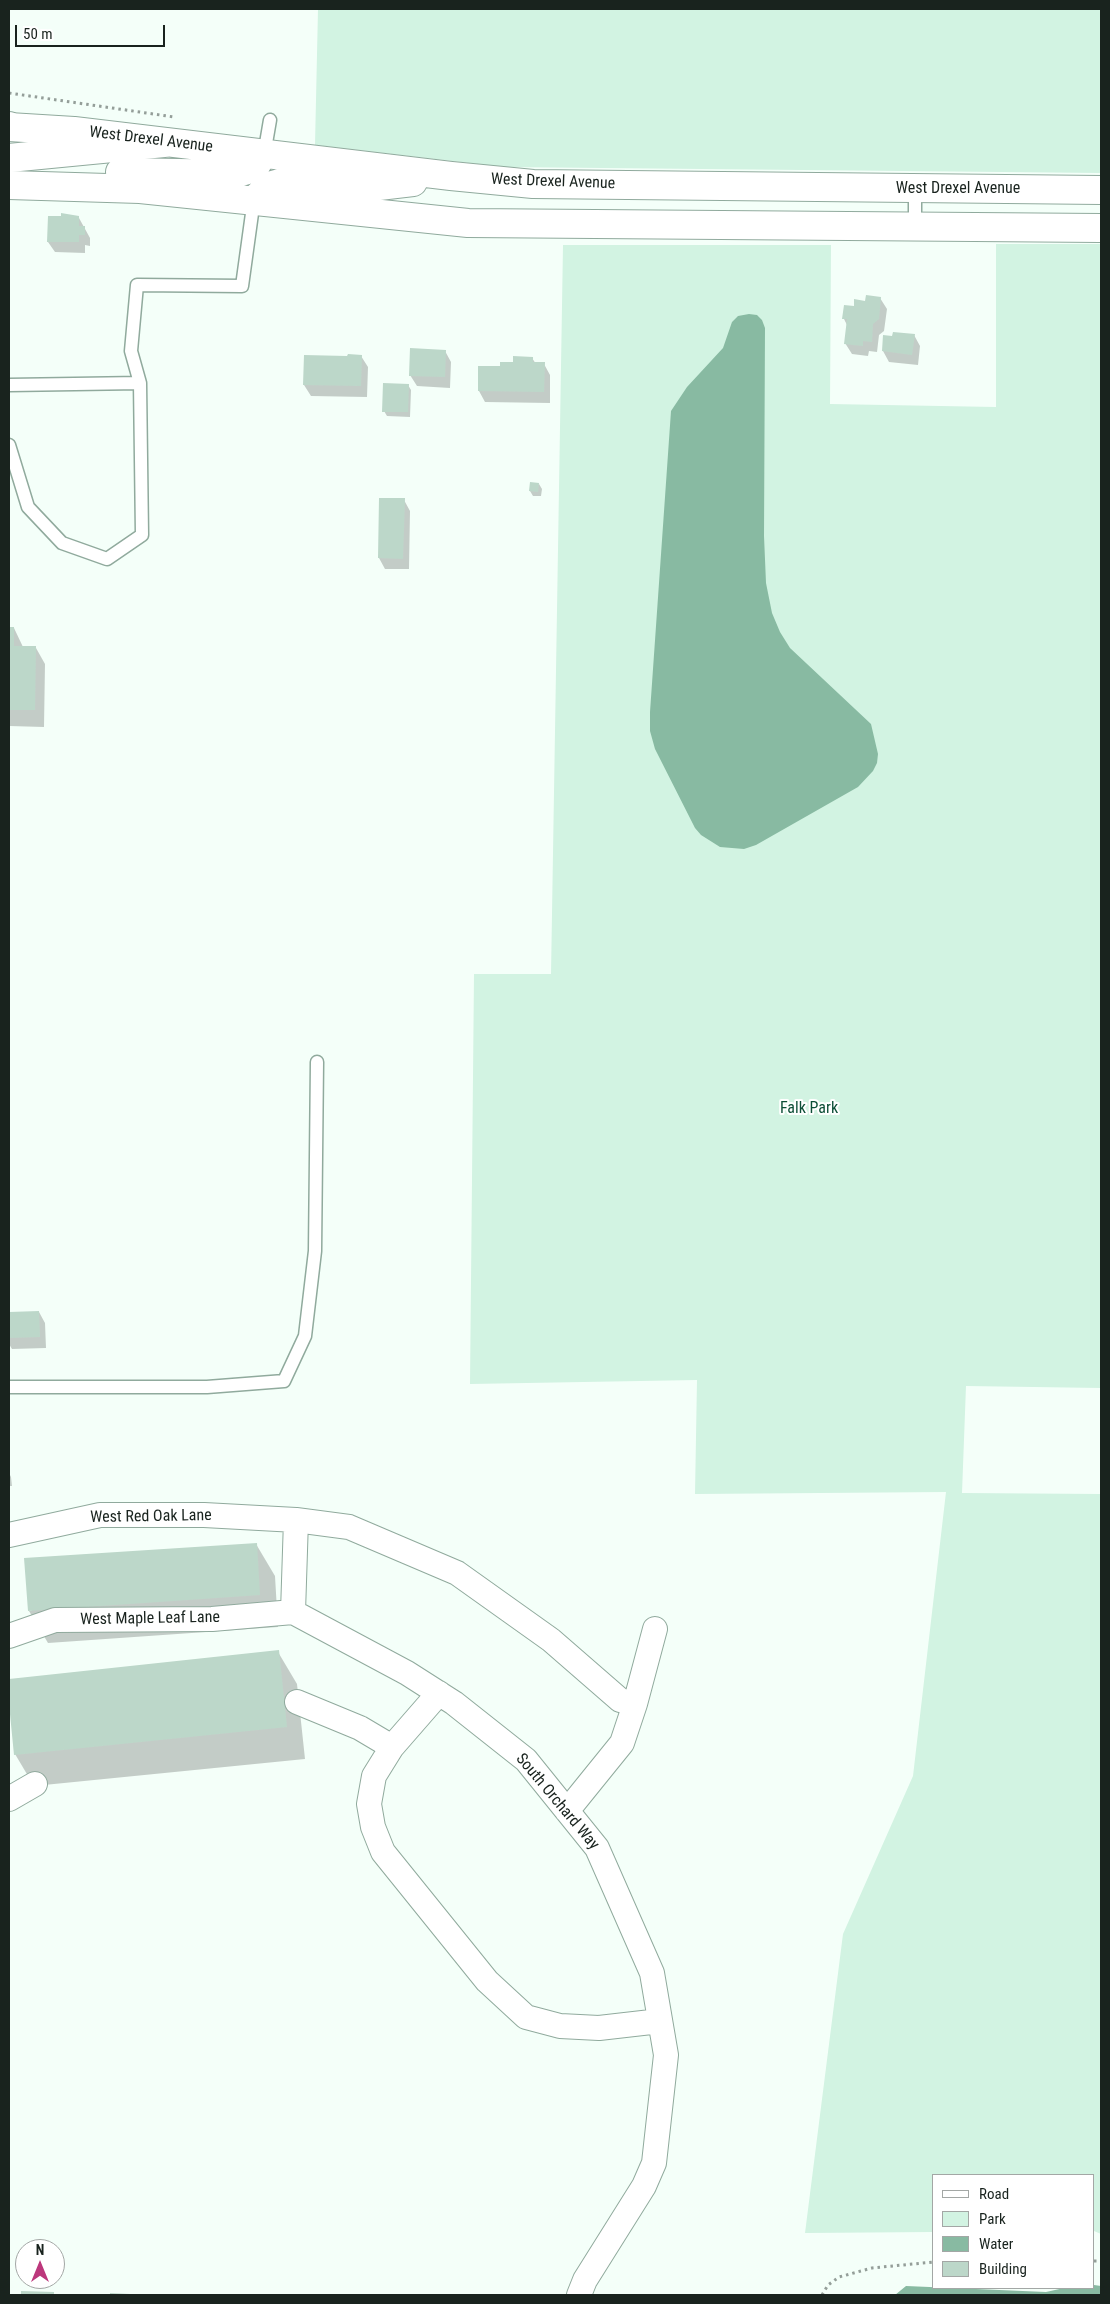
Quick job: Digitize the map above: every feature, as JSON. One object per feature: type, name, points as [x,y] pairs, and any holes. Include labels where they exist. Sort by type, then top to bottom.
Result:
[{"type":"street","name":"West Drexel Avenue","points":[[9,127],[74,131],[164,143],[533,184],[1101,190]]},
{"type":"street","points":[[9,158],[164,143]]},
{"type":"street","points":[[10,185],[100,172],[236,174],[254,168],[264,153]]},
{"type":"street","points":[[254,200],[269,186],[287,181],[338,187],[378,186],[451,176]]},
{"type":"street","points":[[10,185],[140,189],[254,200],[398,218],[468,223],[1101,228]]},
{"type":"street","name":"West Red Oak Lane","points":[[9,1534],[100,1515],[204,1515],[296,1520],[349,1527],[457,1573],[551,1640],[620,1700],[635,1704]]},
{"type":"street","points":[[293,1612],[296,1520]]},
{"type":"street","name":"West Maple Leaf Lane","points":[[9,1636],[55,1620],[212,1619],[293,1612]]},
{"type":"street","name":"South Orchard Way","points":[[293,1612],[407,1673],[454,1702],[526,1760],[597,1848],[652,1973],[666,2055],[654,2163],[644,2186],[585,2280],[579,2295]]},
{"type":"street","points":[[567,1811],[622,1743],[635,1704],[654,1629]]},
{"type":"street","points":[[439,1693],[392,1747],[374,1776],[369,1804],[373,1827],[383,1852],[488,1981],[526,2017],[560,2026],[599,2028],[660,2021]]},
{"type":"street","points":[[297,1702],[360,1728],[392,1747]]},
{"type":"street","points":[[9,1799],[35,1784]]},
{"type":"lane","points":[[9,445],[28,507],[62,543],[107,559],[142,535],[140,383],[132,351],[137,285],[242,286],[254,200],[270,120]]},
{"type":"lane","points":[[915,189],[915,227]]},
{"type":"lane","points":[[9,385],[140,383]]},
{"type":"lane","points":[[9,1388],[208,1387],[284,1381],[305,1336],[315,1251],[317,1062]]},
{"type":"path","points":[[9,93],[175,117]]},
{"type":"path","points":[[822,2295],[828,2285],[839,2276],[872,2268],[932,2262]]},
{"type":"green space","points":[[318,9],[1101,9],[1101,173],[503,167],[315,145]]},
{"type":"green space","name":"Falk Park","points":[[996,244],[1101,244],[1101,1388],[966,1386],[962,1493],[1101,1494],[1101,2234],[1095,2231],[1095,2174],[932,2174],[932,2232],[805,2233],[843,1934],[913,1776],[946,1492],[695,1494],[697,1380],[470,1384],[474,974],[551,974],[563,245],[831,245],[830,404],[996,407]]},
{"type":"water","points":[[757,315],[762,320],[765,328],[764,536],[766,583],[772,613],[780,632],[790,648],[871,724],[878,754],[877,763],[873,771],[858,787],[756,845],[744,849],[720,847],[701,835],[695,828],[655,749],[650,731],[650,712],[671,411],[687,387],[723,348],[732,322],[738,316]]},
{"type":"water","points":[[1095,2285],[1101,2286],[1101,2295],[895,2295],[906,2286],[932,2287],[932,2289],[1046,2292],[1060,2289],[1095,2289]]},
{"type":"building","points":[[61,213],[79,216],[79,226],[85,226],[85,235],[79,235],[79,242],[47,242],[48,216],[61,216]]},
{"type":"building","points":[[866,295],[881,297],[879,319],[873,324],[872,342],[863,341],[863,346],[844,344],[847,319],[842,319],[844,305],[854,306],[854,299],[865,301]]},
{"type":"building","points":[[893,332],[915,334],[912,355],[882,351],[883,335],[892,336]]},
{"type":"building","points":[[410,348],[446,350],[445,377],[409,376]]},
{"type":"building","points":[[348,354],[362,355],[361,386],[303,385],[304,355],[347,356]]},
{"type":"building","points":[[513,356],[533,357],[533,362],[545,362],[544,392],[478,391],[478,366],[500,366],[500,362],[513,362]]},
{"type":"building","points":[[383,383],[409,384],[408,412],[382,412]]},
{"type":"building","points":[[530,482],[539,483],[538,492],[529,491]]},
{"type":"building","points":[[379,498],[405,498],[403,559],[378,558]]},
{"type":"building","points":[[9,627],[14,627],[14,646],[36,646],[35,710],[9,710]]},
{"type":"building","points":[[39,1311],[40,1337],[9,1338],[9,1312]]},
{"type":"building","points":[[257,1543],[260,1595],[28,1611],[24,1558]]},
{"type":"building","points":[[279,1650],[287,1727],[14,1755],[9,1704],[9,1679]]},
{"type":"building","points":[[21,2291],[54,2292],[54,2295],[21,2295]]},
{"type":"building","points":[[110,2293],[130,2294],[130,2295],[110,2295]]}]
